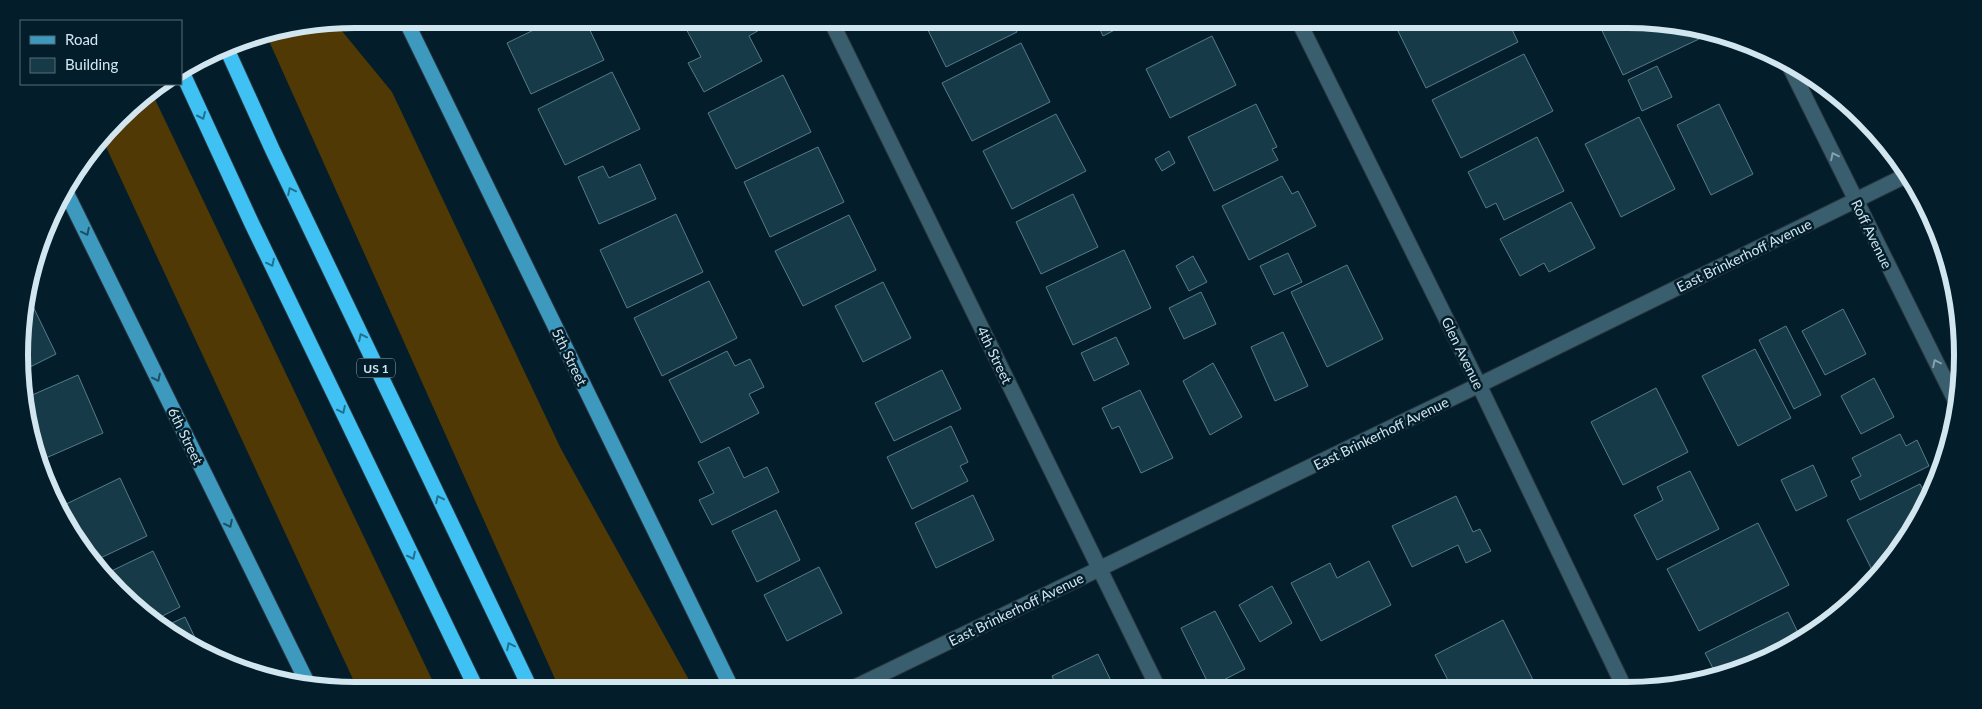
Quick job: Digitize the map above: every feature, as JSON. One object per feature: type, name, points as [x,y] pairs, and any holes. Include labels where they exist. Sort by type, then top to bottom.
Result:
[{"type":"highway","name":"US 1","points":[[228,52],[277,160],[527,682]]},
{"type":"highway","points":[[184,76],[252,224],[473,682]]},
{"type":"main road","name":"5th Street","points":[[409,28],[729,682]]},
{"type":"main road","name":"6th Street","points":[[68,196],[305,678]]},
{"type":"street","name":"4th Street","points":[[835,28],[1155,682]]},
{"type":"street","name":"Glen Avenue","points":[[1302,28],[1479,385],[1621,682]]},
{"type":"street","name":"Roff Avenue","points":[[1794,73],[1952,394]]},
{"type":"street","name":"East Brinkerhoff Avenue","points":[[865,682],[1479,385],[1902,177]]},
{"type":"shaded area","points":[[339,28],[392,92],[561,449],[690,682],[556,682],[268,39],[312,30]]},
{"type":"shaded area","points":[[154,96],[433,682],[354,682],[105,144],[123,123]]},
{"type":"building","points":[[538,28],[589,28],[604,60],[531,94],[507,43]]},
{"type":"building","points":[[686,28],[761,29],[749,36],[762,61],[704,92],[688,63],[701,57]]},
{"type":"building","points":[[927,28],[1015,28],[1017,32],[946,67]]},
{"type":"building","points":[[1099,28],[1118,28],[1103,36]]},
{"type":"building","points":[[1404,28],[1511,28],[1518,42],[1426,88],[1398,31]]},
{"type":"building","points":[[1601,28],[1649,28],[1697,35],[1699,39],[1623,75]]},
{"type":"building","points":[[1212,36],[1236,85],[1170,118],[1146,69]]},
{"type":"building","points":[[1021,43],[1050,102],[972,141],[942,83]]},
{"type":"building","points":[[1524,54],[1553,111],[1461,158],[1432,100]]},
{"type":"building","points":[[1657,66],[1672,97],[1642,111],[1628,80]]},
{"type":"building","points":[[612,72],[640,129],[565,165],[538,109]]},
{"type":"building","points":[[783,75],[811,132],[736,169],[708,113]]},
{"type":"building","points":[[1256,104],[1277,147],[1272,149],[1278,160],[1214,191],[1188,137]]},
{"type":"building","points":[[1719,104],[1753,174],[1711,195],[1677,125]]},
{"type":"building","points":[[1056,114],[1086,171],[1012,209],[983,151]]},
{"type":"building","points":[[1639,117],[1675,189],[1621,217],[1585,144]]},
{"type":"building","points":[[1537,137],[1564,191],[1504,220],[1496,203],[1486,208],[1468,172]]},
{"type":"building","points":[[818,147],[844,202],[770,237],[744,182]]},
{"type":"building","points":[[1169,151],[1175,163],[1162,171],[1155,159]]},
{"type":"building","points":[[640,164],[656,199],[599,224],[578,177],[603,166],[609,178]]},
{"type":"building","points":[[1282,176],[1292,194],[1298,191],[1316,226],[1249,260],[1222,206]]},
{"type":"building","points":[[1073,194],[1098,247],[1041,274],[1016,222]]},
{"type":"building","points":[[1571,202],[1595,248],[1549,272],[1544,263],[1520,276],[1500,239]]},
{"type":"building","points":[[676,214],[703,272],[627,308],[600,250]]},
{"type":"building","points":[[849,215],[876,270],[803,306],[775,251]]},
{"type":"building","points":[[1124,250],[1151,308],[1073,345],[1046,287]]},
{"type":"building","points":[[1288,253],[1302,282],[1274,295],[1260,266]]},
{"type":"building","points":[[1193,256],[1207,282],[1189,291],[1176,266]]},
{"type":"building","points":[[1347,265],[1383,339],[1327,367],[1291,292]]},
{"type":"building","points":[[709,281],[737,338],[662,376],[634,318]]},
{"type":"building","points":[[883,282],[911,338],[863,362],[835,306]]},
{"type":"building","points":[[1201,292],[1216,324],[1184,339],[1169,308]]},
{"type":"building","points":[[32,304],[56,354],[28,368],[28,333]]},
{"type":"building","points":[[1843,309],[1866,354],[1825,375],[1802,331]]},
{"type":"building","points":[[1786,326],[1821,395],[1794,409],[1759,340]]},
{"type":"building","points":[[1283,332],[1308,386],[1275,401],[1251,347]]},
{"type":"building","points":[[1116,337],[1129,364],[1094,381],[1081,353]]},
{"type":"building","points":[[1755,349],[1791,418],[1738,446],[1702,376]]},
{"type":"building","points":[[727,351],[735,366],[750,359],[764,387],[749,394],[759,413],[701,443],[669,380]]},
{"type":"building","points":[[1213,363],[1242,417],[1210,435],[1183,381]]},
{"type":"building","points":[[942,370],[961,409],[894,441],[875,403]]},
{"type":"building","points":[[78,375],[103,433],[45,459],[30,396]]},
{"type":"building","points":[[1874,378],[1894,417],[1861,434],[1841,396]]},
{"type":"building","points":[[1656,388],[1688,452],[1623,485],[1591,422]]},
{"type":"building","points":[[1140,390],[1173,458],[1141,473],[1119,426],[1112,429],[1102,408]]},
{"type":"building","points":[[951,426],[968,462],[960,466],[968,481],[912,509],[887,457]]},
{"type":"building","points":[[1900,434],[1906,446],[1917,440],[1929,466],[1860,500],[1851,481],[1861,476],[1852,458]]},
{"type":"building","points":[[729,447],[744,478],[767,467],[779,492],[712,525],[699,500],[714,493],[698,462]]},
{"type":"building","points":[[1813,465],[1827,496],[1796,511],[1781,480]]},
{"type":"building","points":[[1690,471],[1719,529],[1657,560],[1634,515],[1663,500],[1657,487]]},
{"type":"building","points":[[120,478],[147,536],[99,559],[64,505]]},
{"type":"building","points":[[1920,484],[1924,492],[1911,518],[1887,554],[1872,571],[1847,520]]},
{"type":"building","points":[[973,495],[994,540],[936,568],[915,523]]},
{"type":"building","points":[[1456,496],[1473,532],[1480,529],[1491,551],[1466,563],[1458,545],[1412,567],[1392,526]]},
{"type":"building","points":[[776,510],[800,560],[757,582],[732,531]]},
{"type":"building","points":[[1758,523],[1789,585],[1699,631],[1667,569]]},
{"type":"building","points":[[153,551],[180,607],[160,617],[123,586],[110,571]]},
{"type":"building","points":[[1369,561],[1391,605],[1321,641],[1291,583],[1330,563],[1337,578]]},
{"type":"building","points":[[819,567],[842,613],[787,641],[764,595]]},
{"type":"building","points":[[1272,586],[1292,623],[1260,642],[1239,605]]},
{"type":"building","points":[[1215,611],[1245,669],[1220,682],[1208,682],[1181,628]]},
{"type":"building","points":[[1788,612],[1798,633],[1753,657],[1714,670],[1705,653]]},
{"type":"building","points":[[185,617],[197,641],[191,638],[170,624]]},
{"type":"building","points":[[1503,620],[1534,682],[1449,682],[1435,655]]},
{"type":"building","points":[[1098,654],[1112,682],[1055,682],[1052,676]]}]
